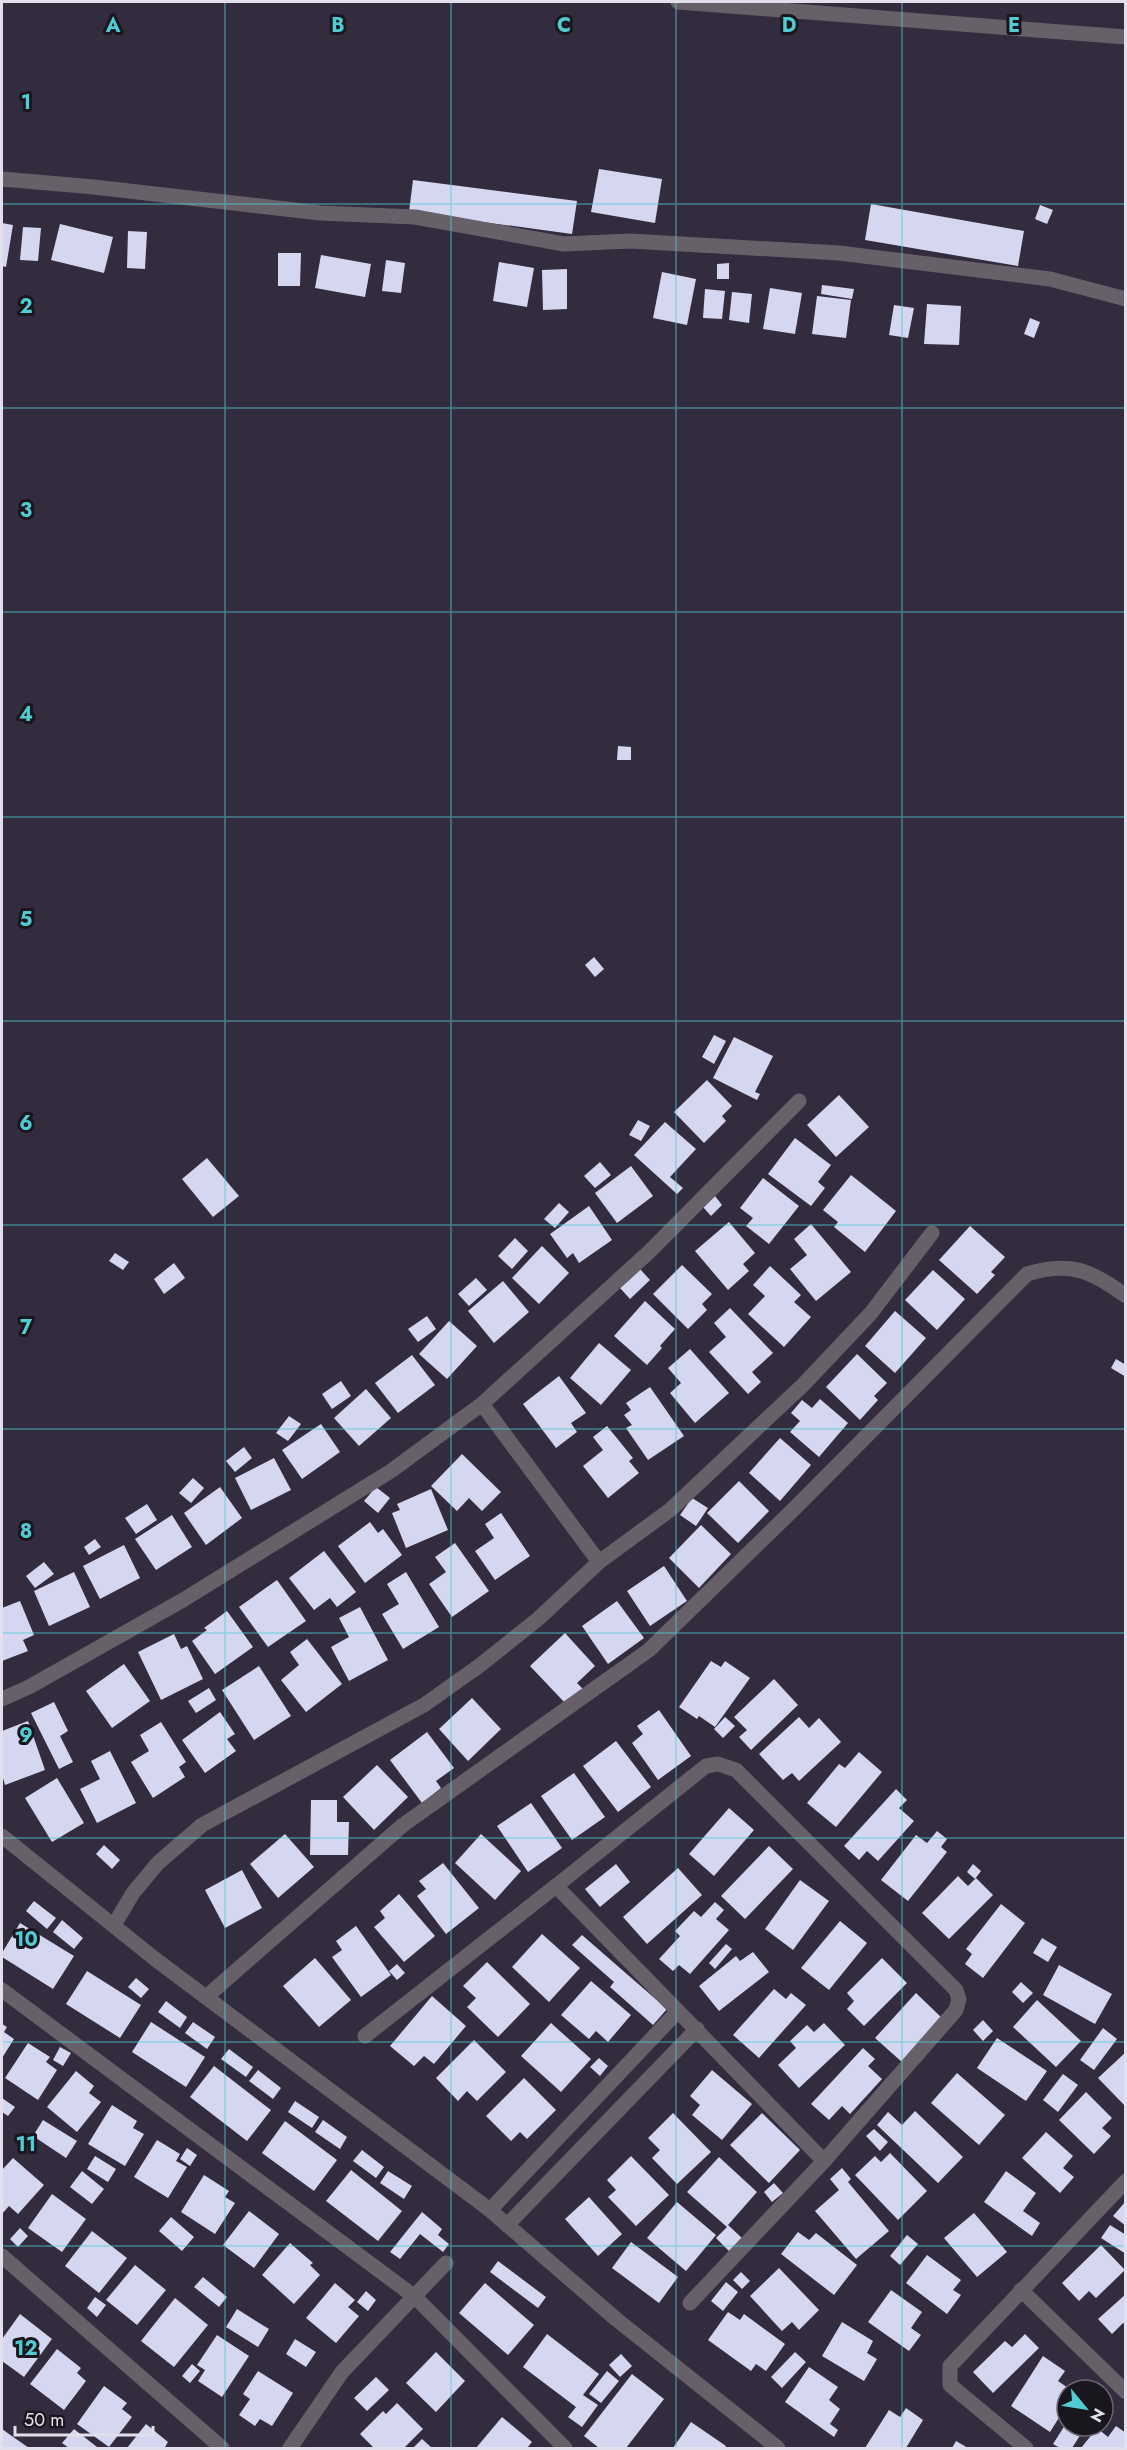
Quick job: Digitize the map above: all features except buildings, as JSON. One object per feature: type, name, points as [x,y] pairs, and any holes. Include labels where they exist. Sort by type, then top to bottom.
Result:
[{"type":"street","points":[[678,2],[1125,38]]},
{"type":"street","points":[[2,179],[94,187],[320,213],[415,217],[564,244],[630,241],[839,253],[1050,279],[1125,299]]},
{"type":"street","points":[[2,1699],[29,1687],[183,1600],[391,1471],[482,1404],[649,1252],[799,1101]]},
{"type":"street","points":[[114,1925],[133,1893],[158,1863],[202,1825],[424,1705],[479,1666],[537,1619],[599,1562],[670,1510],[802,1385],[871,1313],[932,1233]]},
{"type":"street","points":[[206,1997],[403,1826],[649,1650],[797,1506],[1027,1274],[1049,1267],[1070,1268],[1091,1274],[1125,1296]]},
{"type":"street","points":[[482,1404],[599,1562]]},
{"type":"street","points":[[365,2036],[706,1766],[727,1765],[736,1770],[956,1990],[959,1999],[956,2010],[824,2160],[690,2303]]},
{"type":"street","points":[[2,1836],[206,1997],[490,2210],[616,2319],[778,2448]]},
{"type":"street","points":[[556,1886],[824,2160]]},
{"type":"street","points":[[2,1990],[415,2297],[565,2448]]},
{"type":"street","points":[[490,2210],[678,2011]]},
{"type":"street","points":[[507,2225],[697,2029]]},
{"type":"street","points":[[1026,2448],[950,2385],[950,2366],[1125,2181]]},
{"type":"street","points":[[2,2256],[222,2448]]},
{"type":"street","points":[[290,2448],[342,2372],[446,2263]]},
{"type":"street","points":[[1021,2290],[1125,2392]]}]
